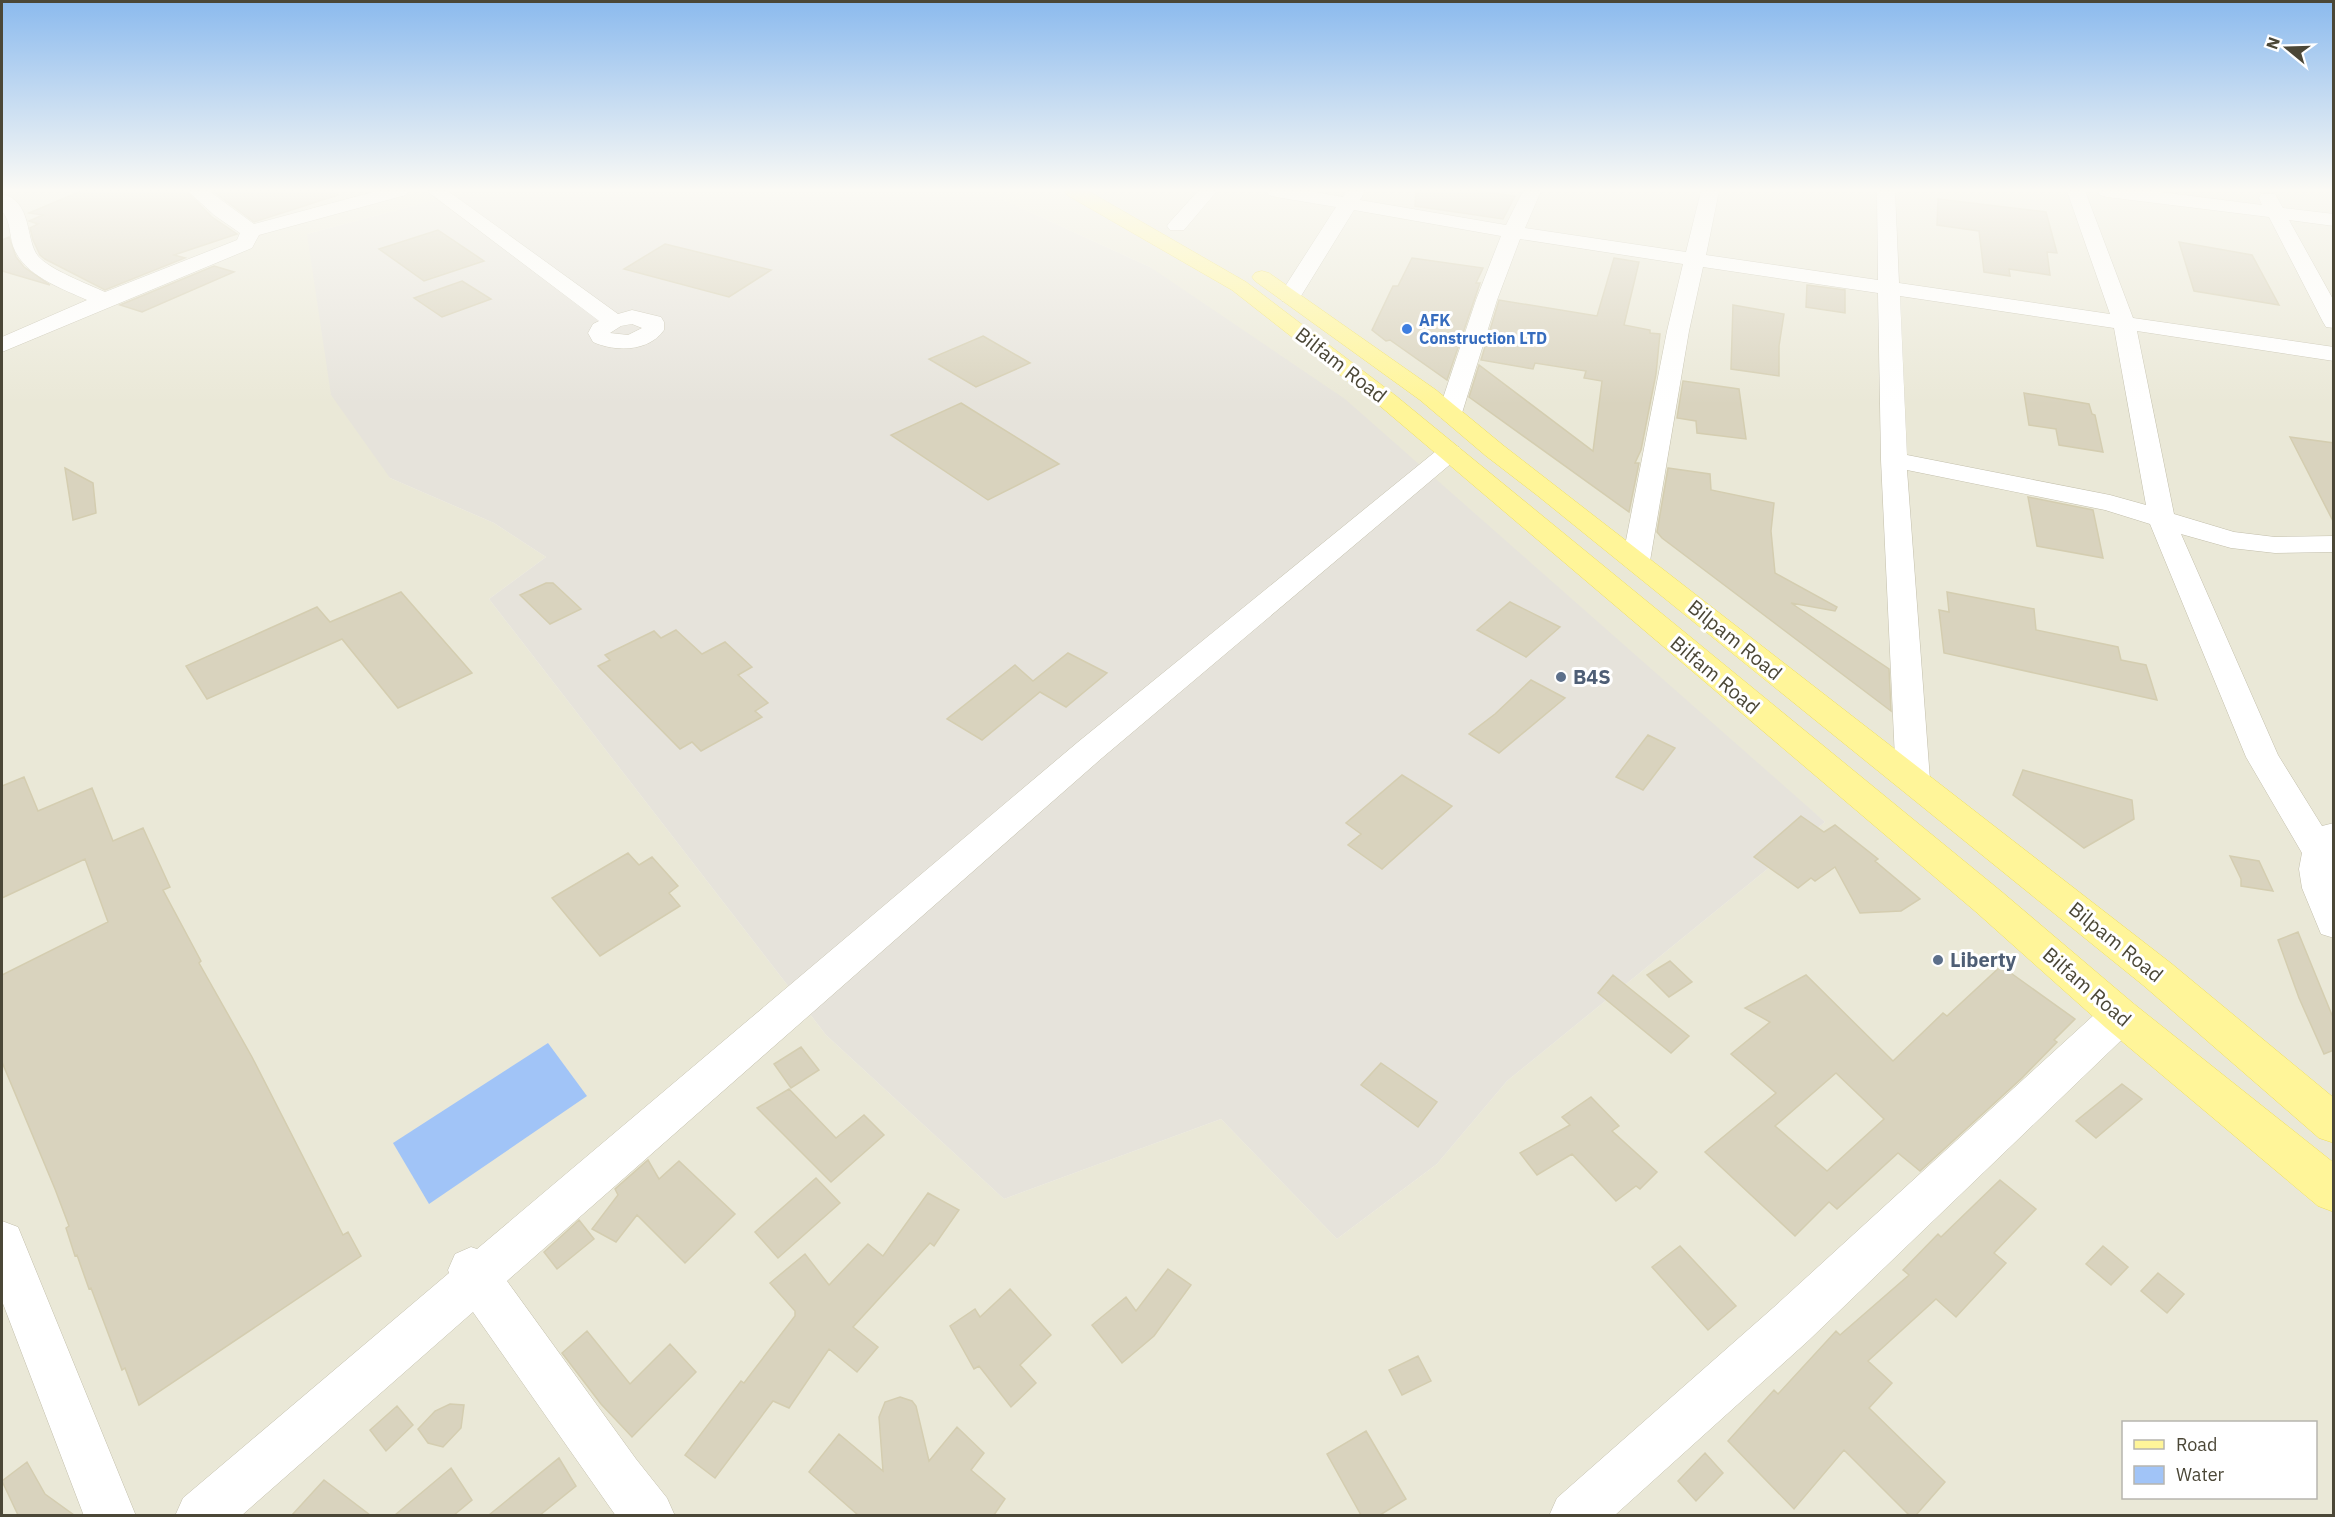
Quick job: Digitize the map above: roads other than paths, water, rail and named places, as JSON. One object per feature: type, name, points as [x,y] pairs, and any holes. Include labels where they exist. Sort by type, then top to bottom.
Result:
[{"type":"main road","name":"Bilfam Road","points":[[1198,262],[1239,286],[1450,452],[1989,903],[2120,1016],[2334,1191]]},
{"type":"main road","name":"Bilpam Road","points":[[1239,262],[1428,395],[2158,975],[2334,1124]]},
{"type":"street","points":[[33,262],[59,279],[105,300]]},
{"type":"street","points":[[2,345],[201,262]]},
{"type":"street","points":[[533,262],[614,321]]},
{"type":"street","points":[[1290,296],[1312,262]]},
{"type":"street","points":[[1450,413],[1500,262]]},
{"type":"street","points":[[1636,561],[1678,331],[1695,262]]},
{"type":"street","points":[[1714,262],[2334,354]]},
{"type":"street","points":[[1887,262],[1894,460],[1913,780]]},
{"type":"street","points":[[2102,262],[2124,324],[2162,520],[2262,757],[2327,843],[2318,872],[2325,904],[2334,923]]},
{"type":"street","points":[[2302,262],[2334,322]]},
{"type":"street","points":[[201,1515],[1090,750],[1450,452]]},
{"type":"street","points":[[1894,460],[2110,503],[2217,537],[2275,545],[2334,544]]},
{"type":"street","points":[[1575,1515],[1791,1324],[2120,1016]]},
{"type":"street","points":[[2,1243],[110,1515]]},
{"type":"street","points":[[471,1270],[618,1477],[649,1515]]},
{"type":"water","points":[[548,1043],[587,1096],[429,1204],[393,1143]]},
{"type":"place","name":"AFK Construction LTD","points":[[1407,329]]},
{"type":"place","name":"B4S","points":[[1561,677]]},
{"type":"place","name":"Liberty","points":[[1938,960]]}]
